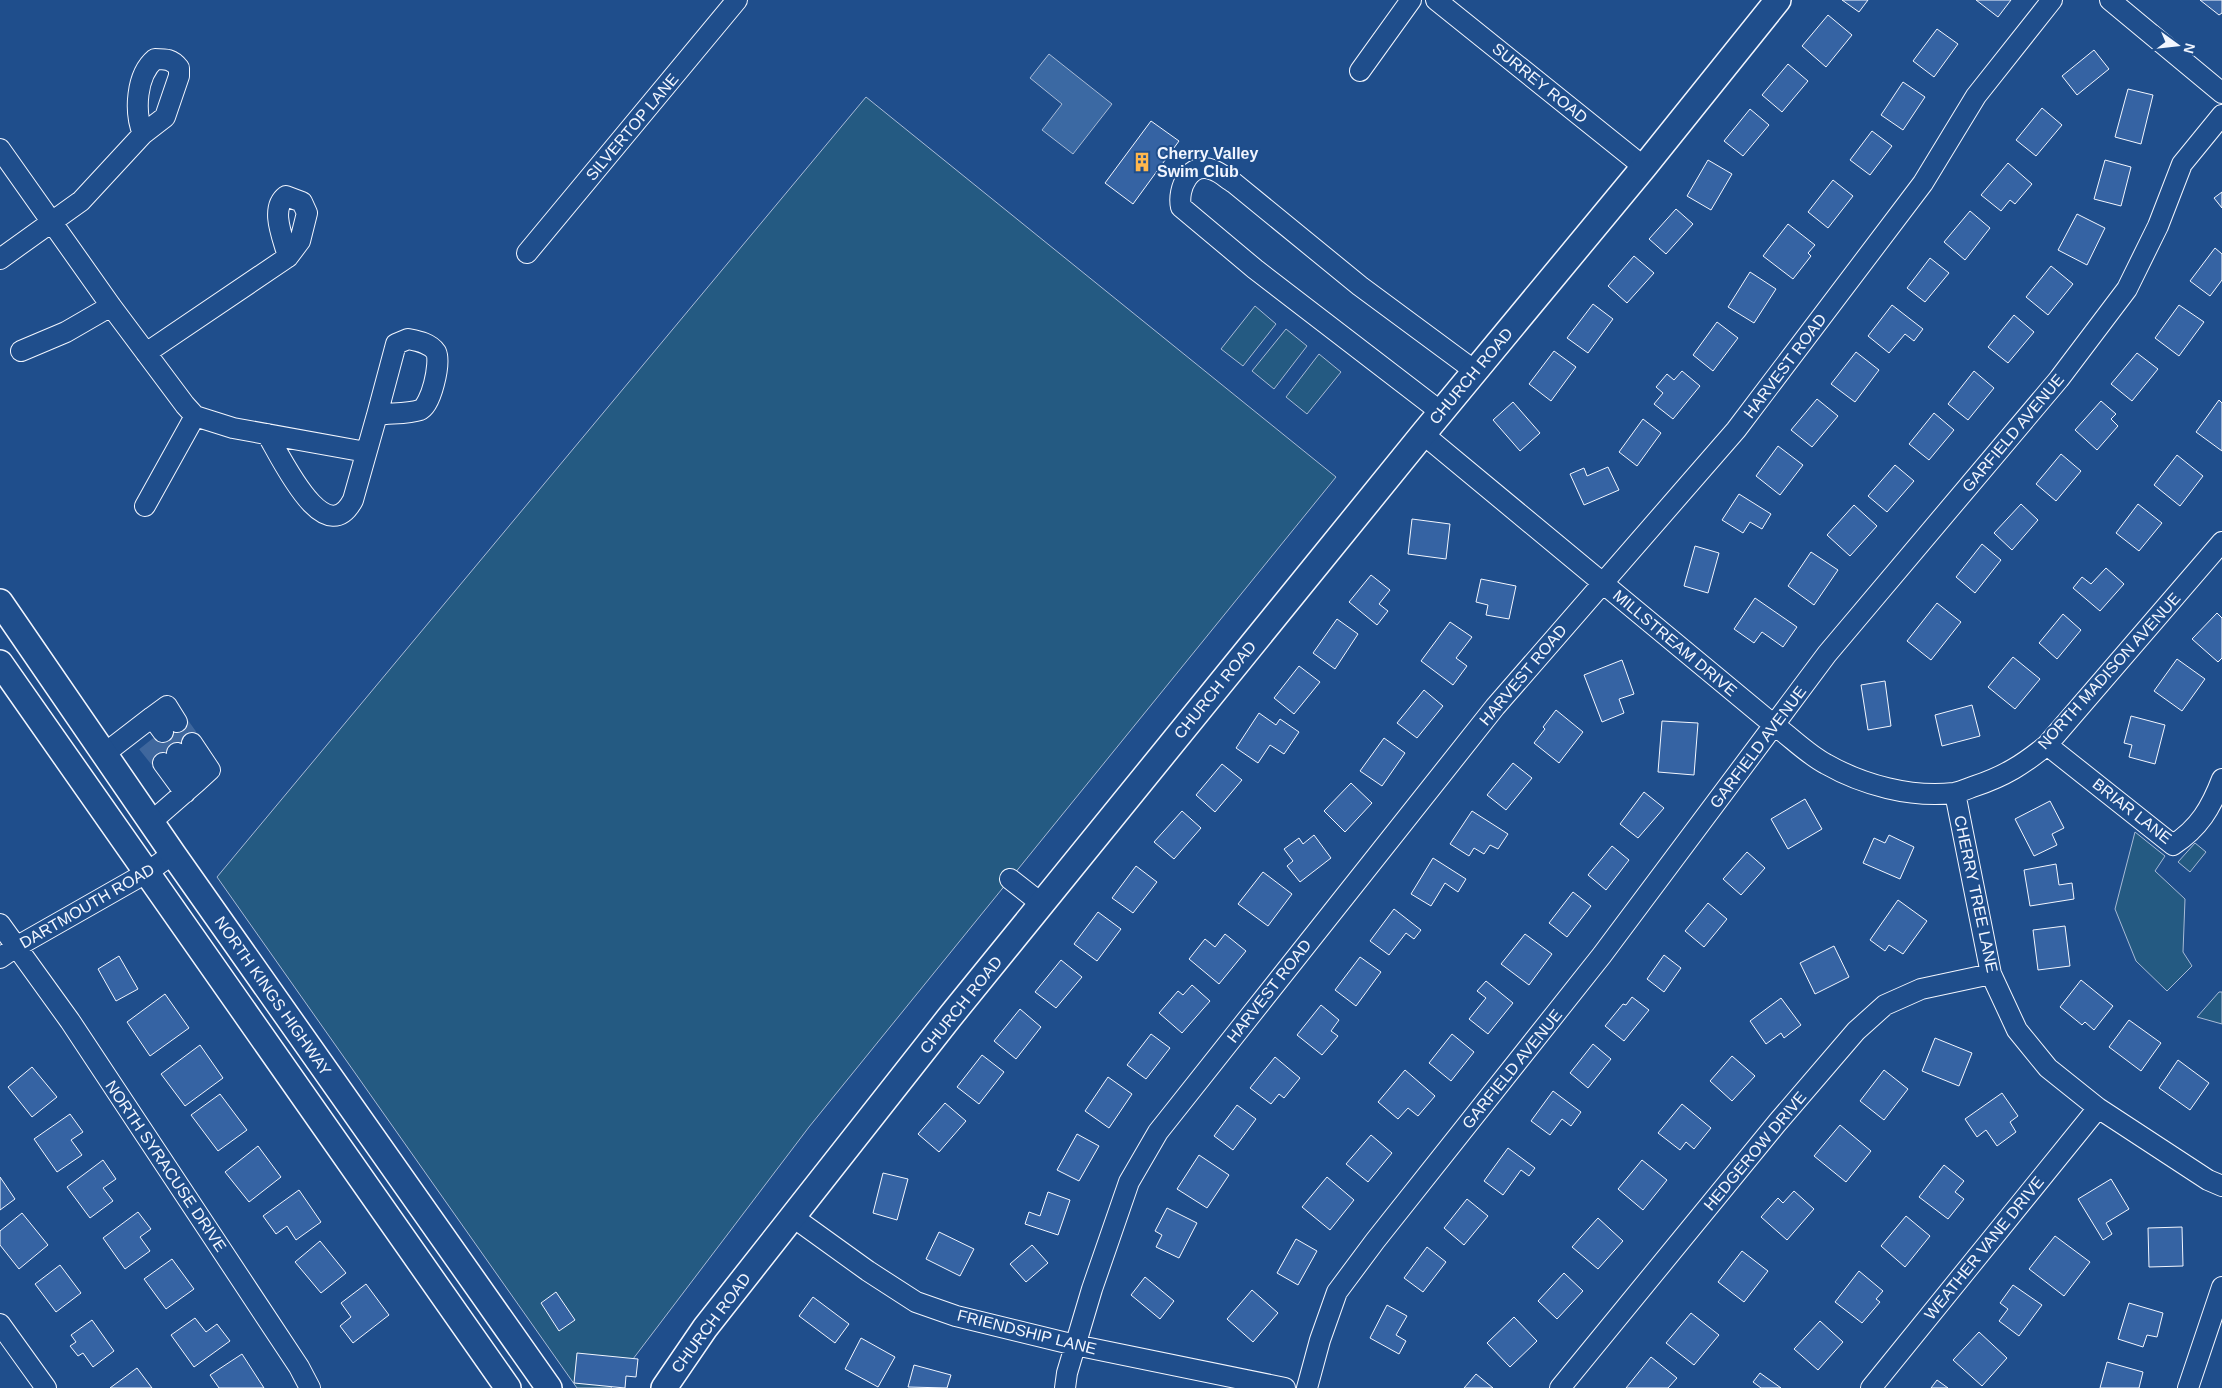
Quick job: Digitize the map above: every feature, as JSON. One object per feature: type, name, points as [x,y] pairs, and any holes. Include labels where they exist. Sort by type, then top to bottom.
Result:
[{"type":"main road","name":"CHURCH ROAD","points":[[664,1388],[705,1328],[1042,904],[1422,434],[1644,167],[1778,0]]},
{"type":"main road","name":"NORTH KINGS HIGHWAY","points":[[0,602],[173,854],[549,1388]]},
{"type":"main road","name":"NORTH KINGS HIGHWAY","points":[[0,663],[508,1388]]},
{"type":"street","name":"SILVERTOP LANE","points":[[526,253],[737,0]]},
{"type":"street","points":[[1360,71],[1412,0]]},
{"type":"street","name":"SURREY ROAD","points":[[1436,0],[1644,167]]},
{"type":"street","name":"HARVEST ROAD","points":[[1065,1388],[1075,1345],[1092,1290],[1129,1182],[1158,1132],[1495,707],[1736,430],[1923,183],[1976,96],[2052,0]]},
{"type":"street","points":[[2110,0],[2222,93]]},
{"type":"street","name":"GARFIELD AVENUE","points":[[1307,1388],[1320,1340],[1337,1292],[1375,1240],[1602,955],[1828,654],[2059,379],[2127,289],[2158,226],[2182,164],[2222,114]]},
{"type":"street","points":[[0,259],[81,201],[143,134]]},
{"type":"street","points":[[0,149],[51,224],[111,306],[185,406],[196,416],[233,428],[366,452]]},
{"type":"street","points":[[1441,412],[1255,269],[1181,207],[1179,199],[1186,178],[1199,169],[1212,169],[1234,183],[1360,286],[1475,371]]},
{"type":"street","points":[[146,353],[288,257]]},
{"type":"street","points":[[21,351],[66,332],[111,306]]},
{"type":"street","points":[[267,434],[312,504],[320,513],[329,517],[338,517],[347,512],[353,500],[377,414]]},
{"type":"street","points":[[145,506],[196,416]]},
{"type":"street","name":"MILLSTREAM DRIVE","points":[[1422,434],[1824,763],[1886,788],[1921,793],[1955,793]]},
{"type":"street","name":"NORTH MADISON AVENUE","points":[[1955,793],[1996,779],[2023,765],[2047,745],[2222,542]]},
{"type":"street","points":[[104,754],[155,729]]},
{"type":"street","name":"BRIAR LANE","points":[[2047,745],[2173,845],[2189,834],[2201,822],[2213,803],[2222,779]]},
{"type":"street","points":[[151,822],[192,787],[210,770],[177,753],[192,787]]},
{"type":"street","name":"CHERRY TREE LANE","points":[[1955,793],[1991,974],[2017,1030],[2048,1068],[2098,1108],[2208,1180],[2222,1186]]},
{"type":"street","name":"DARTMOUTH ROAD","points":[[8,952],[146,873],[173,854]]},
{"type":"street","points":[[1010,879],[1042,904]]},
{"type":"street","name":"NORTH SYRACUSE DRIVE","points":[[0,924],[8,952],[70,1021],[294,1359],[310,1388]]},
{"type":"street","name":"HEDGEROW DRIVE","points":[[1560,1388],[1777,1123],[1856,1031],[1885,1005],[1921,989],[1991,974]]},
{"type":"street","name":"WEATHER VANE DRIVE","points":[[1870,1388],[2098,1108]]},
{"type":"street","name":"FRIENDSHIP LANE","points":[[793,1217],[868,1272],[916,1302],[956,1316],[1075,1345],[1285,1388]]},
{"type":"street","points":[[2188,1388],[2222,1287]]},
{"type":"street","points":[[0,1324],[46,1388]]},
{"type":"shaded area","points":[[1049,54],[1112,104],[1073,154],[1042,130],[1062,104],[1030,78]]},
{"type":"shaded area","points":[[866,97],[1336,477],[809,1127],[611,1388],[577,1388],[217,877]]},
{"type":"shaded area","points":[[1255,306],[1276,324],[1243,366],[1221,349]]},
{"type":"shaded area","points":[[1286,329],[1307,346],[1274,389],[1252,371]]},
{"type":"shaded area","points":[[1319,354],[1341,372],[1307,414],[1286,397]]},
{"type":"shaded area","points":[[2135,832],[2165,856],[2155,871],[2185,899],[2183,952],[2192,966],[2167,991],[2136,961],[2115,909]]},
{"type":"shaded area","points":[[2195,843],[2206,852],[2190,872],[2178,862]]},
{"type":"shaded area","points":[[2219,992],[2222,992],[2222,1024],[2197,1017]]},
{"type":"building","points":[[1842,0],[1868,0],[1859,12]]},
{"type":"building","points":[[1976,0],[2011,0],[1998,17]]},
{"type":"building","points":[[2200,0],[2222,0],[2222,13],[2219,15]]},
{"type":"building","points":[[1828,15],[1852,35],[1826,67],[1802,46]]},
{"type":"building","points":[[1937,29],[1958,44],[1934,77],[1913,61]]},
{"type":"building","points":[[2094,50],[2109,69],[2077,95],[2062,76]]},
{"type":"building","points":[[1788,64],[1808,81],[1782,112],[1762,95]]},
{"type":"building","points":[[1903,82],[1925,97],[1903,130],[1881,115]]},
{"type":"building","points":[[2128,89],[2153,95],[2141,144],[2115,137]]},
{"type":"building","points":[[2042,108],[2062,125],[2036,156],[2016,140]]},
{"type":"building","points":[[1750,109],[1769,125],[1743,156],[1724,141]]},
{"type":"building","name":"Cherry Valley Swim Club","points":[[1151,121],[1179,141],[1133,204],[1105,183]]},
{"type":"building","points":[[1872,131],[1892,146],[1870,175],[1850,160]]},
{"type":"building","points":[[1708,160],[1732,174],[1711,210],[1687,196]]},
{"type":"building","points":[[2105,160],[2131,167],[2121,206],[2094,199]]},
{"type":"building","points":[[2008,163],[2032,184],[2015,204],[2010,200],[2001,211],[1981,195]]},
{"type":"building","points":[[1833,180],[1853,196],[1828,228],[1808,212]]},
{"type":"building","points":[[2222,192],[2222,208],[2214,198]]},
{"type":"building","points":[[1676,209],[1693,224],[1666,254],[1649,239]]},
{"type":"building","points":[[1970,211],[1990,228],[1965,260],[1944,242]]},
{"type":"building","points":[[2077,214],[2105,228],[2087,265],[2058,250]]},
{"type":"building","points":[[1788,224],[1815,245],[1808,253],[1811,256],[1793,279],[1763,256]]},
{"type":"building","points":[[2215,248],[2222,254],[2222,280],[2210,296],[2190,281]]},
{"type":"building","points":[[1634,256],[1654,273],[1627,303],[1608,286]]},
{"type":"building","points":[[1930,258],[1949,273],[1925,302],[1907,288]]},
{"type":"building","points":[[2051,266],[2073,284],[2048,315],[2026,297]]},
{"type":"building","points":[[1750,272],[1776,289],[1754,323],[1728,307]]},
{"type":"building","points":[[1593,304],[1613,319],[1588,353],[1567,338]]},
{"type":"building","points":[[1892,305],[1923,329],[1914,341],[1905,334],[1889,353],[1868,336]]},
{"type":"building","points":[[2179,305],[2204,322],[2179,356],[2155,338]]},
{"type":"building","points":[[2014,315],[2034,332],[2008,363],[1988,347]]},
{"type":"building","points":[[1717,322],[1738,338],[1713,371],[1693,355]]},
{"type":"building","points":[[1554,351],[1576,367],[1551,401],[1529,384]]},
{"type":"building","points":[[1856,352],[1879,370],[1855,402],[1831,384]]},
{"type":"building","points":[[2137,353],[2158,369],[2132,401],[2111,384]]},
{"type":"building","points":[[1682,371],[1700,386],[1673,419],[1654,404],[1663,393],[1656,387],[1667,374],[1674,380]]},
{"type":"building","points":[[1974,371],[1994,388],[1968,420],[1948,404]]},
{"type":"building","points":[[1817,399],[1838,416],[1812,447],[1791,430]]},
{"type":"building","points":[[2219,400],[2222,403],[2222,451],[2196,432]]},
{"type":"building","points":[[2101,401],[2116,414],[2111,419],[2118,426],[2097,450],[2075,430]]},
{"type":"building","points":[[1513,402],[1540,433],[1520,451],[1493,420]]},
{"type":"building","points":[[1934,413],[1954,430],[1929,460],[1909,444]]},
{"type":"building","points":[[1643,419],[1661,433],[1637,466],[1619,452]]},
{"type":"building","points":[[1778,446],[1803,465],[1780,495],[1756,476]]},
{"type":"building","points":[[2061,454],[2081,471],[2056,501],[2036,484]]},
{"type":"building","points":[[2177,455],[2203,476],[2180,506],[2154,485]]},
{"type":"building","points":[[1895,465],[1914,481],[1887,512],[1868,496]]},
{"type":"building","points":[[1608,467],[1619,490],[1584,505],[1570,474],[1584,468],[1587,476]]},
{"type":"building","points":[[1739,494],[1771,514],[1762,529],[1750,522],[1743,533],[1722,520]]},
{"type":"building","points":[[2021,504],[2038,520],[2012,550],[1994,533]]},
{"type":"building","points":[[2138,504],[2162,523],[2139,551],[2116,533]]},
{"type":"building","points":[[1854,505],[1877,526],[1850,556],[1827,535]]},
{"type":"building","points":[[1412,519],[1450,524],[1446,559],[1408,554]]},
{"type":"building","points":[[1982,544],[2001,560],[1975,593],[1956,577]]},
{"type":"building","points":[[1695,546],[1719,553],[1708,593],[1684,586]]},
{"type":"building","points":[[1811,552],[1838,570],[1814,605],[1788,586]]},
{"type":"building","points":[[2106,568],[2124,584],[2100,611],[2073,588],[2082,577],[2091,584]]},
{"type":"building","points":[[1371,575],[1390,590],[1379,604],[1388,611],[1377,625],[1349,602]]},
{"type":"building","points":[[1481,579],[1516,586],[1509,619],[1486,615],[1488,605],[1476,602]]},
{"type":"building","points":[[1755,598],[1797,627],[1783,647],[1762,632],[1754,643],[1734,629]]},
{"type":"building","points":[[1937,603],[1961,622],[1931,660],[1907,641]]},
{"type":"building","points":[[2217,613],[2222,618],[2222,658],[2218,662],[2192,639]]},
{"type":"building","points":[[2063,614],[2081,630],[2057,659],[2039,643]]},
{"type":"building","points":[[1337,619],[1358,634],[1335,669],[1313,653]]},
{"type":"building","points":[[1450,622],[1472,637],[1456,658],[1467,666],[1453,685],[1421,661]]},
{"type":"building","points":[[2013,657],[2040,679],[2015,709],[1988,687]]},
{"type":"building","points":[[2177,659],[2205,679],[2182,711],[2154,691]]},
{"type":"building","points":[[1622,660],[1634,694],[1619,699],[1624,713],[1602,722],[1584,675]]},
{"type":"building","points":[[1299,666],[1320,682],[1294,714],[1274,698]]},
{"type":"building","points":[[1885,681],[1891,726],[1868,730],[1861,685]]},
{"type":"building","points":[[1424,690],[1443,706],[1417,738],[1397,723]]},
{"type":"building","points":[[1972,705],[1980,736],[1942,746],[1935,715]]},
{"type":"building","points":[[1556,710],[1583,732],[1559,763],[1534,743]]},
{"type":"building","points":[[1259,713],[1276,725],[1280,719],[1299,732],[1284,754],[1270,745],[1258,763],[1236,748]]},
{"type":"building","points":[[2131,716],[2165,725],[2155,764],[2129,757],[2132,745],[2124,743]]},
{"type":"building","points":[[1662,721],[1698,723],[1694,775],[1658,772]]},
{"type":"building","points":[[1384,738],[1405,753],[1382,786],[1360,771]]},
{"type":"building","points":[[1513,763],[1532,778],[1506,810],[1487,795]]},
{"type":"building","points":[[1222,764],[1242,780],[1215,812],[1196,795]]},
{"type":"building","points":[[1351,783],[1372,803],[1345,832],[1324,811]]},
{"type":"building","points":[[1644,792],[1664,808],[1638,838],[1620,824]]},
{"type":"building","points":[[1805,799],[1822,829],[1788,849],[1771,819]]},
{"type":"building","points":[[2050,801],[2064,828],[2052,834],[2057,845],[2034,856],[2015,819]]},
{"type":"building","points":[[1182,811],[1201,828],[1174,859],[1154,842]]},
{"type":"building","points":[[1472,811],[1508,834],[1498,849],[1490,845],[1484,854],[1474,848],[1469,856],[1450,844]]},
{"type":"building","points":[[1314,835],[1331,858],[1300,882],[1287,866],[1293,861],[1284,849],[1299,838],[1303,844]]},
{"type":"building","points":[[1889,835],[1914,847],[1900,879],[1863,863],[1874,838],[1885,843]]},
{"type":"building","points":[[1612,846],[1629,860],[1606,890],[1588,875]]},
{"type":"building","points":[[1747,852],[1765,868],[1741,895],[1723,879]]},
{"type":"building","points":[[1433,858],[1466,879],[1458,892],[1445,883],[1431,906],[1411,894]]},
{"type":"building","points":[[2056,864],[2059,885],[2072,883],[2074,899],[2030,906],[2024,870]]},
{"type":"building","points":[[1136,866],[1157,882],[1133,913],[1112,898]]},
{"type":"building","points":[[1263,872],[1292,894],[1268,926],[1238,904]]},
{"type":"building","points":[[1573,892],[1591,906],[1567,937],[1549,923]]},
{"type":"building","points":[[1898,900],[1927,921],[1903,954],[1889,945],[1885,951],[1870,940]]},
{"type":"building","points":[[1708,903],[1727,919],[1704,947],[1685,931]]},
{"type":"building","points":[[1394,909],[1421,930],[1414,939],[1406,933],[1389,955],[1370,941]]},
{"type":"building","points":[[1098,912],[1121,929],[1097,961],[1074,944]]},
{"type":"building","points":[[2065,926],[2070,966],[2038,970],[2033,930]]},
{"type":"building","points":[[1225,934],[1246,951],[1219,984],[1189,959],[1205,939],[1215,947]]},
{"type":"building","points":[[1525,934],[1552,954],[1529,985],[1501,964]]},
{"type":"building","points":[[1834,946],[1849,977],[1815,994],[1800,963]]},
{"type":"building","points":[[1664,955],[1681,968],[1664,992],[1647,979]]},
{"type":"building","points":[[119,956],[138,989],[116,1001],[98,969]]},
{"type":"building","points":[[1360,957],[1381,972],[1356,1006],[1335,990]]},
{"type":"building","points":[[1061,960],[1082,977],[1056,1008],[1035,992]]},
{"type":"building","points":[[2081,980],[2113,1006],[2094,1030],[2085,1022],[2082,1025],[2060,1007]]},
{"type":"building","points":[[1486,981],[1513,1003],[1488,1034],[1469,1019],[1486,998],[1477,991]]},
{"type":"building","points":[[1192,985],[1210,1001],[1182,1033],[1159,1013],[1178,991],[1183,995]]},
{"type":"building","points":[[165,994],[189,1028],[150,1056],[127,1022]]},
{"type":"building","points":[[1632,997],[1649,1010],[1624,1041],[1605,1026],[1623,1004],[1626,1005]]},
{"type":"building","points":[[1781,998],[1801,1025],[1784,1038],[1781,1033],[1766,1044],[1750,1021]]},
{"type":"building","points":[[1321,1005],[1339,1020],[1331,1031],[1338,1036],[1322,1055],[1297,1035]]},
{"type":"building","points":[[1020,1009],[1041,1027],[1016,1059],[994,1041]]},
{"type":"building","points":[[2129,1020],[2161,1043],[2141,1071],[2109,1047]]},
{"type":"building","points":[[1151,1034],[1170,1048],[1146,1079],[1127,1065]]},
{"type":"building","points":[[1452,1034],[1474,1052],[1451,1081],[1429,1063]]},
{"type":"building","points":[[1935,1038],[1972,1053],[1959,1086],[1922,1071]]},
{"type":"building","points":[[1593,1044],[1611,1059],[1588,1088],[1570,1073]]},
{"type":"building","points":[[200,1045],[223,1078],[185,1106],[161,1074]]},
{"type":"building","points":[[982,1055],[1004,1072],[979,1104],[957,1087]]},
{"type":"building","points":[[1732,1056],[1755,1076],[1732,1101],[1710,1081]]},
{"type":"building","points":[[1275,1057],[1300,1078],[1284,1098],[1279,1094],[1271,1104],[1250,1088]]},
{"type":"building","points":[[2178,1060],[2209,1083],[2190,1110],[2159,1088]]},
{"type":"building","points":[[32,1067],[57,1097],[32,1117],[8,1087]]},
{"type":"building","points":[[1405,1070],[1435,1096],[1418,1116],[1408,1108],[1398,1119],[1378,1102]]},
{"type":"building","points":[[1884,1070],[1908,1089],[1884,1120],[1860,1101]]},
{"type":"building","points":[[1108,1077],[1132,1094],[1109,1128],[1085,1111]]},
{"type":"building","points":[[1553,1091],[1581,1112],[1571,1126],[1562,1119],[1550,1135],[1531,1121]]},
{"type":"building","points":[[2002,1093],[2018,1116],[2010,1122],[2016,1132],[1997,1146],[1986,1130],[1977,1137],[1965,1119]]},
{"type":"building","points":[[220,1094],[247,1130],[218,1151],[191,1115]]},
{"type":"building","points":[[945,1103],[966,1121],[939,1152],[918,1134]]},
{"type":"building","points":[[1682,1104],[1711,1128],[1694,1149],[1686,1142],[1680,1150],[1658,1133]]},
{"type":"building","points":[[1237,1105],[1256,1119],[1233,1150],[1214,1136]]},
{"type":"building","points":[[70,1114],[83,1132],[71,1140],[82,1155],[57,1172],[34,1139]]},
{"type":"building","points":[[1840,1125],[1871,1151],[1846,1182],[1814,1156]]},
{"type":"building","points":[[1077,1134],[1099,1146],[1079,1181],[1057,1170]]},
{"type":"building","points":[[1371,1135],[1392,1153],[1368,1182],[1346,1164]]},
{"type":"building","points":[[258,1146],[281,1177],[249,1202],[225,1172]]},
{"type":"building","points":[[1508,1148],[1535,1168],[1529,1176],[1521,1170],[1503,1195],[1484,1181]]},
{"type":"building","points":[[1199,1155],[1229,1175],[1207,1208],[1177,1189]]},
{"type":"building","points":[[103,1160],[116,1179],[103,1188],[113,1201],[90,1218],[67,1187]]},
{"type":"building","points":[[1642,1160],[1667,1180],[1643,1210],[1618,1189]]},
{"type":"building","points":[[1944,1165],[1964,1181],[1955,1192],[1964,1199],[1948,1219],[1919,1197]]},
{"type":"building","points":[[883,1173],[908,1179],[897,1220],[873,1213]]},
{"type":"building","points":[[0,1177],[15,1199],[0,1210]]},
{"type":"building","points":[[1327,1177],[1354,1200],[1330,1230],[1302,1207]]},
{"type":"building","points":[[2111,1179],[2129,1209],[2106,1223],[2112,1234],[2103,1240],[2078,1199]]},
{"type":"building","points":[[299,1190],[321,1222],[296,1240],[287,1226],[276,1234],[263,1216]]},
{"type":"building","points":[[1794,1191],[1814,1209],[1787,1240],[1761,1217],[1778,1198],[1783,1203]]},
{"type":"building","points":[[1048,1192],[1070,1200],[1058,1235],[1025,1224],[1029,1212],[1040,1216]]},
{"type":"building","points":[[1467,1199],[1488,1216],[1464,1245],[1444,1228]]},
{"type":"building","points":[[1167,1208],[1197,1223],[1179,1258],[1156,1247],[1162,1235],[1155,1231]]},
{"type":"building","points":[[138,1212],[151,1229],[140,1237],[150,1251],[125,1269],[103,1238]]},
{"type":"building","points":[[22,1213],[48,1245],[19,1269],[0,1245],[0,1231]]},
{"type":"building","points":[[1906,1216],[1930,1236],[1905,1267],[1881,1246]]},
{"type":"building","points":[[1598,1218],[1623,1241],[1598,1269],[1572,1247]]},
{"type":"building","points":[[2182,1227],[2183,1266],[2149,1267],[2148,1228]]},
{"type":"building","points":[[939,1232],[974,1249],[960,1276],[926,1259]]},
{"type":"building","points":[[2055,1236],[2090,1262],[2064,1296],[2029,1269]]},
{"type":"building","points":[[1296,1239],[1317,1251],[1298,1285],[1277,1273]]},
{"type":"building","points":[[320,1241],[346,1273],[321,1293],[295,1262]]},
{"type":"building","points":[[1032,1245],[1048,1263],[1026,1282],[1010,1264]]},
{"type":"building","points":[[1427,1247],[1446,1262],[1423,1292],[1404,1278]]},
{"type":"building","points":[[1742,1251],[1768,1271],[1744,1302],[1718,1282]]},
{"type":"building","points":[[172,1259],[194,1289],[166,1309],[144,1279]]},
{"type":"building","points":[[60,1265],[81,1293],[56,1312],[35,1284]]},
{"type":"building","points":[[1859,1271],[1883,1291],[1876,1299],[1880,1302],[1862,1323],[1835,1302]]},
{"type":"building","points":[[1564,1273],[1583,1291],[1557,1319],[1538,1301]]},
{"type":"building","points":[[1145,1277],[1174,1301],[1160,1319],[1131,1295]]},
{"type":"building","points":[[366,1284],[389,1315],[353,1343],[340,1326],[351,1317],[341,1303]]},
{"type":"building","points":[[2013,1285],[2042,1305],[2019,1336],[1999,1321],[2008,1309],[2000,1303]]},
{"type":"building","points":[[1252,1290],[1278,1313],[1253,1342],[1227,1319]]},
{"type":"building","points":[[556,1292],[575,1320],[559,1331],[541,1303]]},
{"type":"building","points":[[813,1297],[849,1324],[835,1343],[799,1316]]},
{"type":"building","points":[[2129,1303],[2163,1313],[2157,1337],[2147,1335],[2143,1347],[2118,1339]]},
{"type":"building","points":[[1387,1305],[1407,1316],[1396,1335],[1406,1341],[1399,1354],[1370,1338]]},
{"type":"building","points":[[1691,1313],[1719,1335],[1694,1365],[1666,1343]]},
{"type":"building","points":[[1514,1317],[1537,1341],[1510,1367],[1487,1343]]},
{"type":"building","points":[[195,1318],[206,1332],[217,1324],[230,1341],[194,1367],[171,1335]]},
{"type":"building","points":[[92,1320],[114,1351],[93,1367],[83,1353],[78,1356],[70,1346],[76,1342],[71,1335]]},
{"type":"building","points":[[1820,1321],[1843,1342],[1818,1370],[1794,1349]]},
{"type":"building","points":[[1979,1332],[2007,1358],[1982,1386],[1953,1360]]},
{"type":"building","points":[[861,1338],[895,1357],[878,1387],[845,1369]]},
{"type":"building","points":[[577,1353],[638,1359],[636,1377],[626,1376],[625,1388],[574,1383]]},
{"type":"building","points":[[242,1354],[264,1388],[219,1388],[210,1375]]},
{"type":"building","points":[[1651,1357],[1677,1378],[1668,1388],[1626,1388]]},
{"type":"building","points":[[2107,1362],[2143,1372],[2139,1388],[2100,1388]]},
{"type":"building","points":[[914,1365],[951,1375],[947,1388],[908,1387]]},
{"type":"building","points":[[137,1368],[152,1388],[110,1388]]},
{"type":"building","points":[[1760,1373],[1781,1388],[1761,1388],[1753,1382]]},
{"type":"building","points":[[1476,1374],[1493,1388],[1464,1388]]},
{"type":"building","points":[[1937,1380],[1948,1388],[1931,1388]]},
{"type":"tunnel","points":[[177,722],[192,743]]},
{"type":"tunnel","points":[[163,732],[177,753]]},
{"type":"tunnel","points":[[147,743],[163,763]]},
{"type":"place","name":"Cherry Valley Swim Club","points":[[1142,162]]}]
